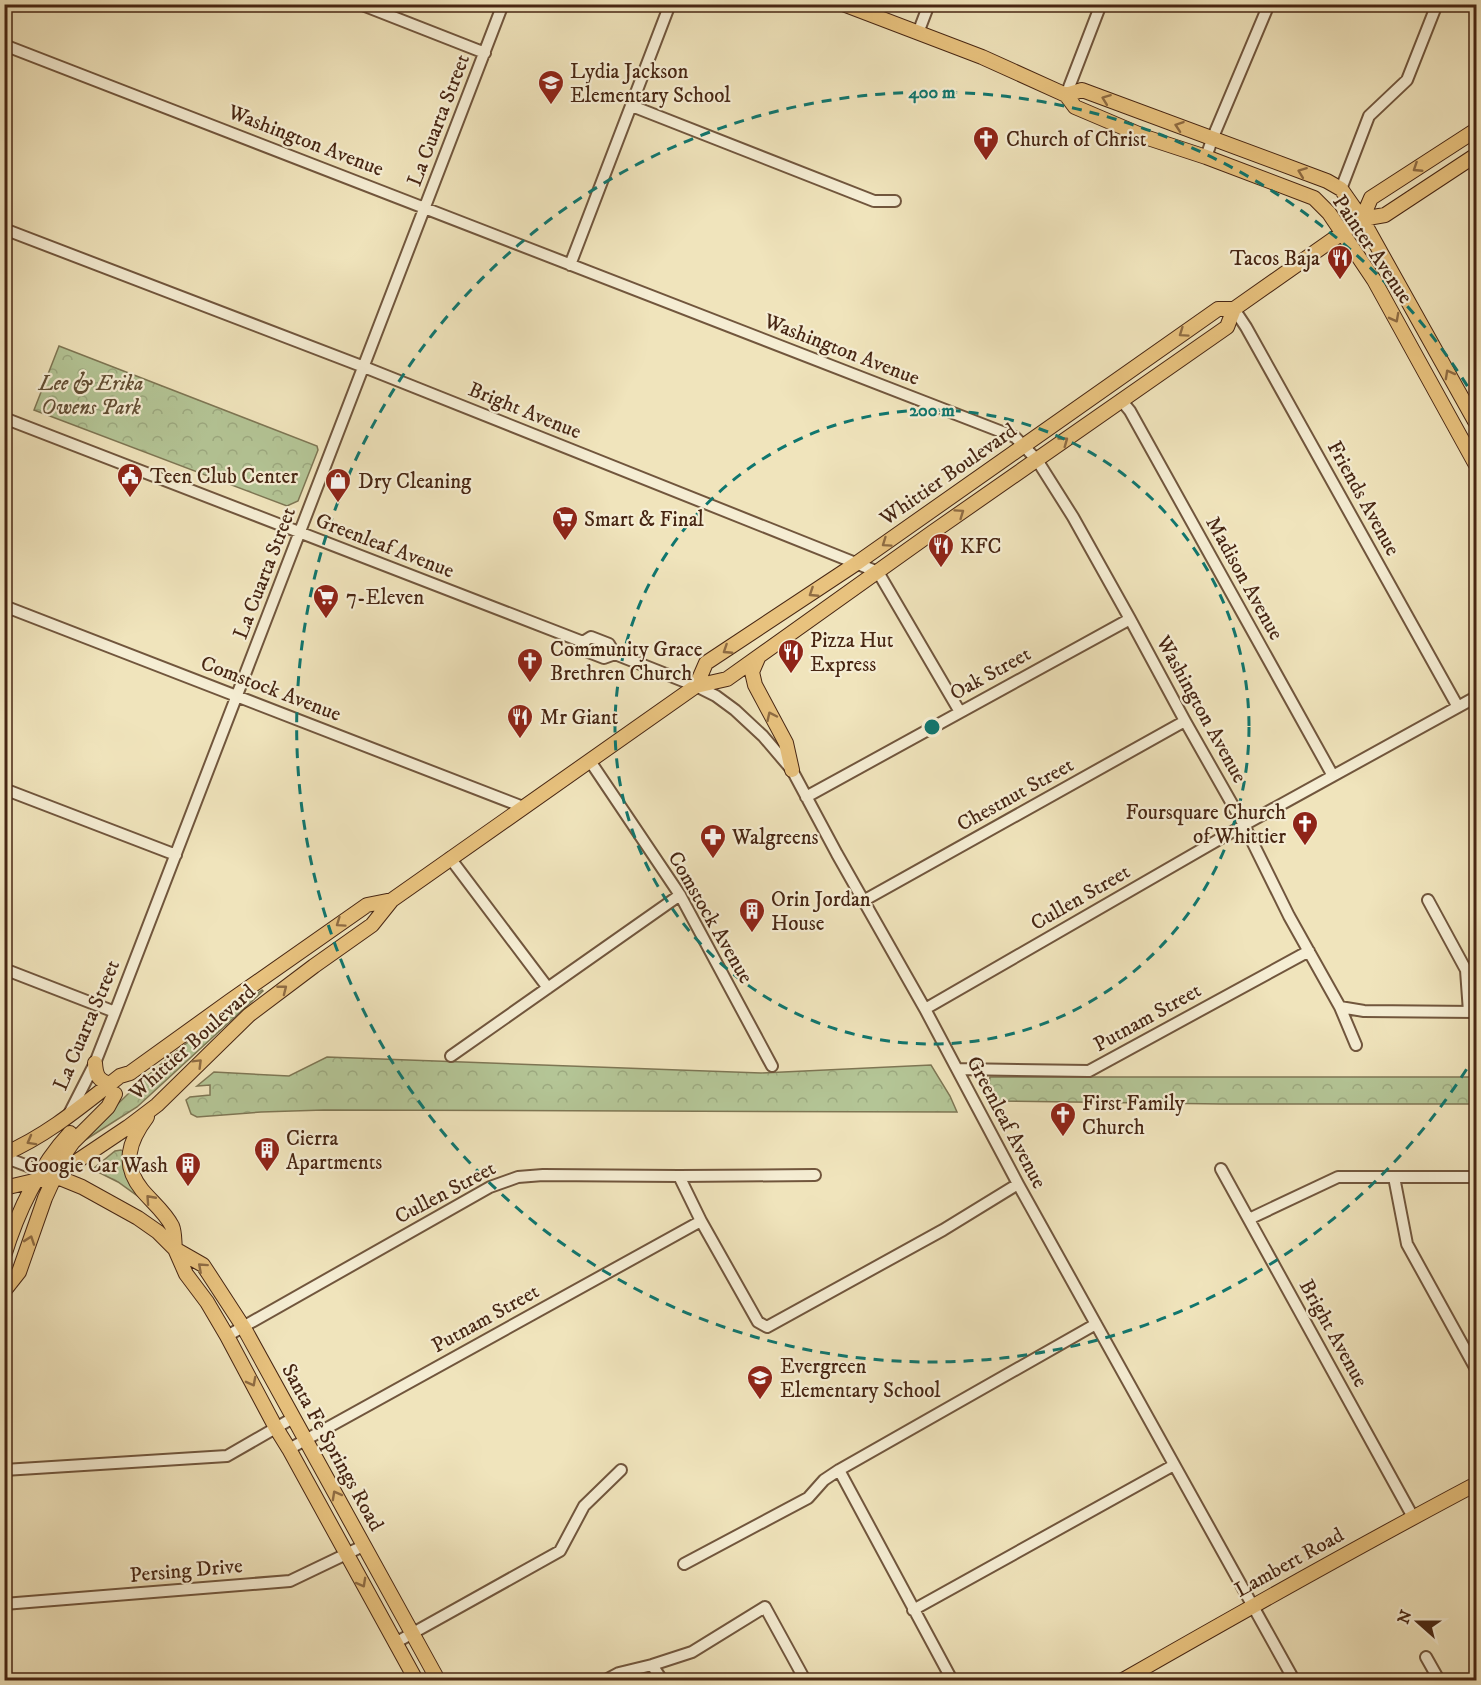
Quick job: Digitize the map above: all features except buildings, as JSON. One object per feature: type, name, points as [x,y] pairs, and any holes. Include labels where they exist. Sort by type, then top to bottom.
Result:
[{"type":"main road","name":"Painter Avenue","points":[[843,4],[982,57],[1066,95],[1075,108],[1148,138],[1206,157],[1314,198],[1329,213],[1374,280],[1476,465]]},
{"type":"main road","name":"Painter Avenue","points":[[1066,95],[1083,90],[1328,181],[1341,189],[1362,219],[1476,423]]},
{"type":"main road","name":"Whittier Boulevard","points":[[1362,219],[1371,198],[1476,130]]},
{"type":"main road","name":"Whittier Boulevard","points":[[4,1188],[38,1175],[55,1176],[128,1127],[157,1105],[249,1015],[372,925],[392,900],[450,858],[696,686],[727,679],[758,658],[1227,327],[1234,309],[1362,219],[1385,215],[1476,155]]},
{"type":"main road","name":"Whittier Boulevard","points":[[696,686],[706,663],[857,563],[1218,309],[1234,309]]},
{"type":"main road","points":[[758,658],[752,672],[755,685],[786,743],[792,770]]},
{"type":"main road","name":"Whittier Boulevard","points":[[4,1156],[39,1137],[113,1089],[120,1076],[130,1073],[367,905],[392,900]]},
{"type":"main road","points":[[95,1063],[98,1078],[113,1089]]},
{"type":"main road","points":[[6,1253],[38,1175],[67,1135],[113,1089]]},
{"type":"main road","points":[[4,1291],[19,1272],[45,1198],[66,1152],[108,1107],[113,1089]]},
{"type":"main road","points":[[157,1105],[131,1143],[131,1171],[141,1188],[173,1228],[175,1250]]},
{"type":"main road","name":"Santa Fe Springs Road","points":[[55,1176],[82,1187],[138,1218],[158,1232],[175,1250],[203,1265],[244,1328],[438,1680]]},
{"type":"main road","points":[[4,1213],[8,1222],[6,1253]]},
{"type":"main road","name":"Santa Fe Springs Road","points":[[175,1250],[186,1274],[207,1302],[227,1336],[416,1680]]},
{"type":"main road","name":"Lambert Road","points":[[1123,1680],[1413,1517],[1476,1485]]},
{"type":"street","points":[[360,4],[485,53]]},
{"type":"street","name":"La Cuarta Street","points":[[66,1119],[95,1063],[115,1012],[503,4]]},
{"type":"street","points":[[570,265],[670,4]]},
{"type":"street","points":[[918,33],[928,4]]},
{"type":"street","points":[[1066,95],[1101,4]]},
{"type":"street","points":[[1206,157],[1269,4]]},
{"type":"street","points":[[1341,189],[1369,116],[1407,80],[1437,4]]},
{"type":"street","name":"Washington Avenue","points":[[4,45],[1015,437],[1037,460],[1073,517],[1244,825],[1289,916],[1340,1007],[1356,1045]]},
{"type":"street","points":[[632,106],[874,201],[895,201]]},
{"type":"street","name":"Bright Avenue","points":[[4,229],[364,367],[878,572]]},
{"type":"street","name":"Friends Avenue","points":[[1234,309],[1458,707]]},
{"type":"street","name":"Madison Avenue","points":[[1121,400],[1136,420],[1333,776]]},
{"type":"street","name":"Greenleaf Avenue","points":[[4,418],[583,642],[586,651],[592,654],[604,658],[615,654],[696,686],[716,696],[735,710],[769,742],[792,770],[925,1009],[1018,1184],[1294,1680]]},
{"type":"street","points":[[878,572],[960,712]]},
{"type":"street","name":"Comstock Avenue","points":[[4,606],[523,807]]},
{"type":"street","name":"Oak Street","points":[[806,796],[1130,619]]},
{"type":"street","name":"Cullen Street","points":[[925,1009],[1244,825],[1476,697]]},
{"type":"street","name":"Chestnut Street","points":[[863,901],[1185,722]]},
{"type":"street","name":"Comstock Avenue","points":[[590,761],[681,895],[772,1066]]},
{"type":"street","points":[[4,789],[176,855]]},
{"type":"street","points":[[450,858],[548,988]]},
{"type":"street","points":[[451,1056],[681,895]]},
{"type":"street","points":[[1340,1007],[1364,1011],[1473,1012],[1466,970],[1428,900]]},
{"type":"street","name":"Putnam Street","points":[[957,1069],[1089,1071],[1309,951]]},
{"type":"street","points":[[4,969],[115,1012]]},
{"type":"street","points":[[4,1156],[38,1175]]},
{"type":"street","name":"Bright Avenue","points":[[1221,1169],[1413,1517]]},
{"type":"street","name":"Cullen Street","points":[[227,1336],[490,1187],[518,1177],[543,1175],[814,1175]]},
{"type":"street","points":[[679,1176],[700,1221],[758,1322],[767,1327],[943,1230],[1018,1184]]},
{"type":"street","points":[[1249,1220],[1338,1177],[1476,1177]]},
{"type":"street","points":[[1394,1177],[1407,1244],[1476,1369]]},
{"type":"street","name":"Putnam Street","points":[[289,1449],[700,1221]]},
{"type":"street","points":[[684,1564],[808,1498],[824,1480],[839,1470],[1096,1324]]},
{"type":"street","points":[[4,1470],[227,1456],[293,1418]]},
{"type":"street","points":[[914,1610],[1174,1465]]},
{"type":"street","points":[[395,1643],[560,1551],[584,1506],[621,1470]]},
{"type":"street","points":[[839,1470],[952,1680]]},
{"type":"street","name":"Persing Drive","points":[[4,1604],[290,1581],[363,1546]]},
{"type":"street","points":[[606,1680],[619,1673],[692,1652],[765,1607],[805,1680]]},
{"type":"street","points":[[1426,1658],[1439,1680]]},
{"type":"street","points":[[652,1665],[662,1680]]},
{"type":"green space","name":"Lee & Erika Owens Park","points":[[59,346],[317,446],[318,450],[298,501],[287,506],[34,410]]},
{"type":"green space","points":[[262,990],[137,1107],[82,1142],[130,1092],[169,1057],[202,1031]]},
{"type":"green space","points":[[327,1057],[761,1073],[931,1065],[957,1112],[324,1110],[197,1117],[191,1114],[186,1100],[190,1097],[210,1095],[210,1085],[197,1086],[214,1072],[289,1076]]},
{"type":"green space","points":[[990,1077],[1476,1077],[1476,1104],[995,1101],[990,1089]]},
{"type":"green space","points":[[115,1151],[124,1152],[146,1202],[118,1182],[94,1170]]},
{"type":"place","name":"Lydia Jackson Elementary School","points":[[551,106]]},
{"type":"place","name":"Church of Christ","points":[[986,162]]},
{"type":"place","name":"Tacos Baja","points":[[1340,281]]},
{"type":"place","name":"Teen Club Center","points":[[130,499]]},
{"type":"place","name":"Dry Cleaning","points":[[338,504]]},
{"type":"place","name":"Smart & Final","points":[[565,542]]},
{"type":"place","name":"KFC","points":[[941,569]]},
{"type":"place","name":"7-Eleven","points":[[326,620]]},
{"type":"place","name":"Pizza Hut Express","points":[[791,675]]},
{"type":"place","name":"Community Grace Brethren Church","points":[[530,684]]},
{"type":"place","name":"Mr Giant","points":[[520,740]]},
{"type":"place","name":"Foursquare Church of Whittier","points":[[1305,847]]},
{"type":"place","name":"Walgreens","points":[[713,860]]},
{"type":"place","name":"Orin Jordan House","points":[[752,934]]},
{"type":"place","name":"First Family Church","points":[[1063,1138]]},
{"type":"place","name":"Cierra Apartments","points":[[267,1173]]},
{"type":"place","name":"Googie Car Wash","points":[[188,1188]]},
{"type":"place","name":"Evergreen Elementary School","points":[[760,1401]]}]
